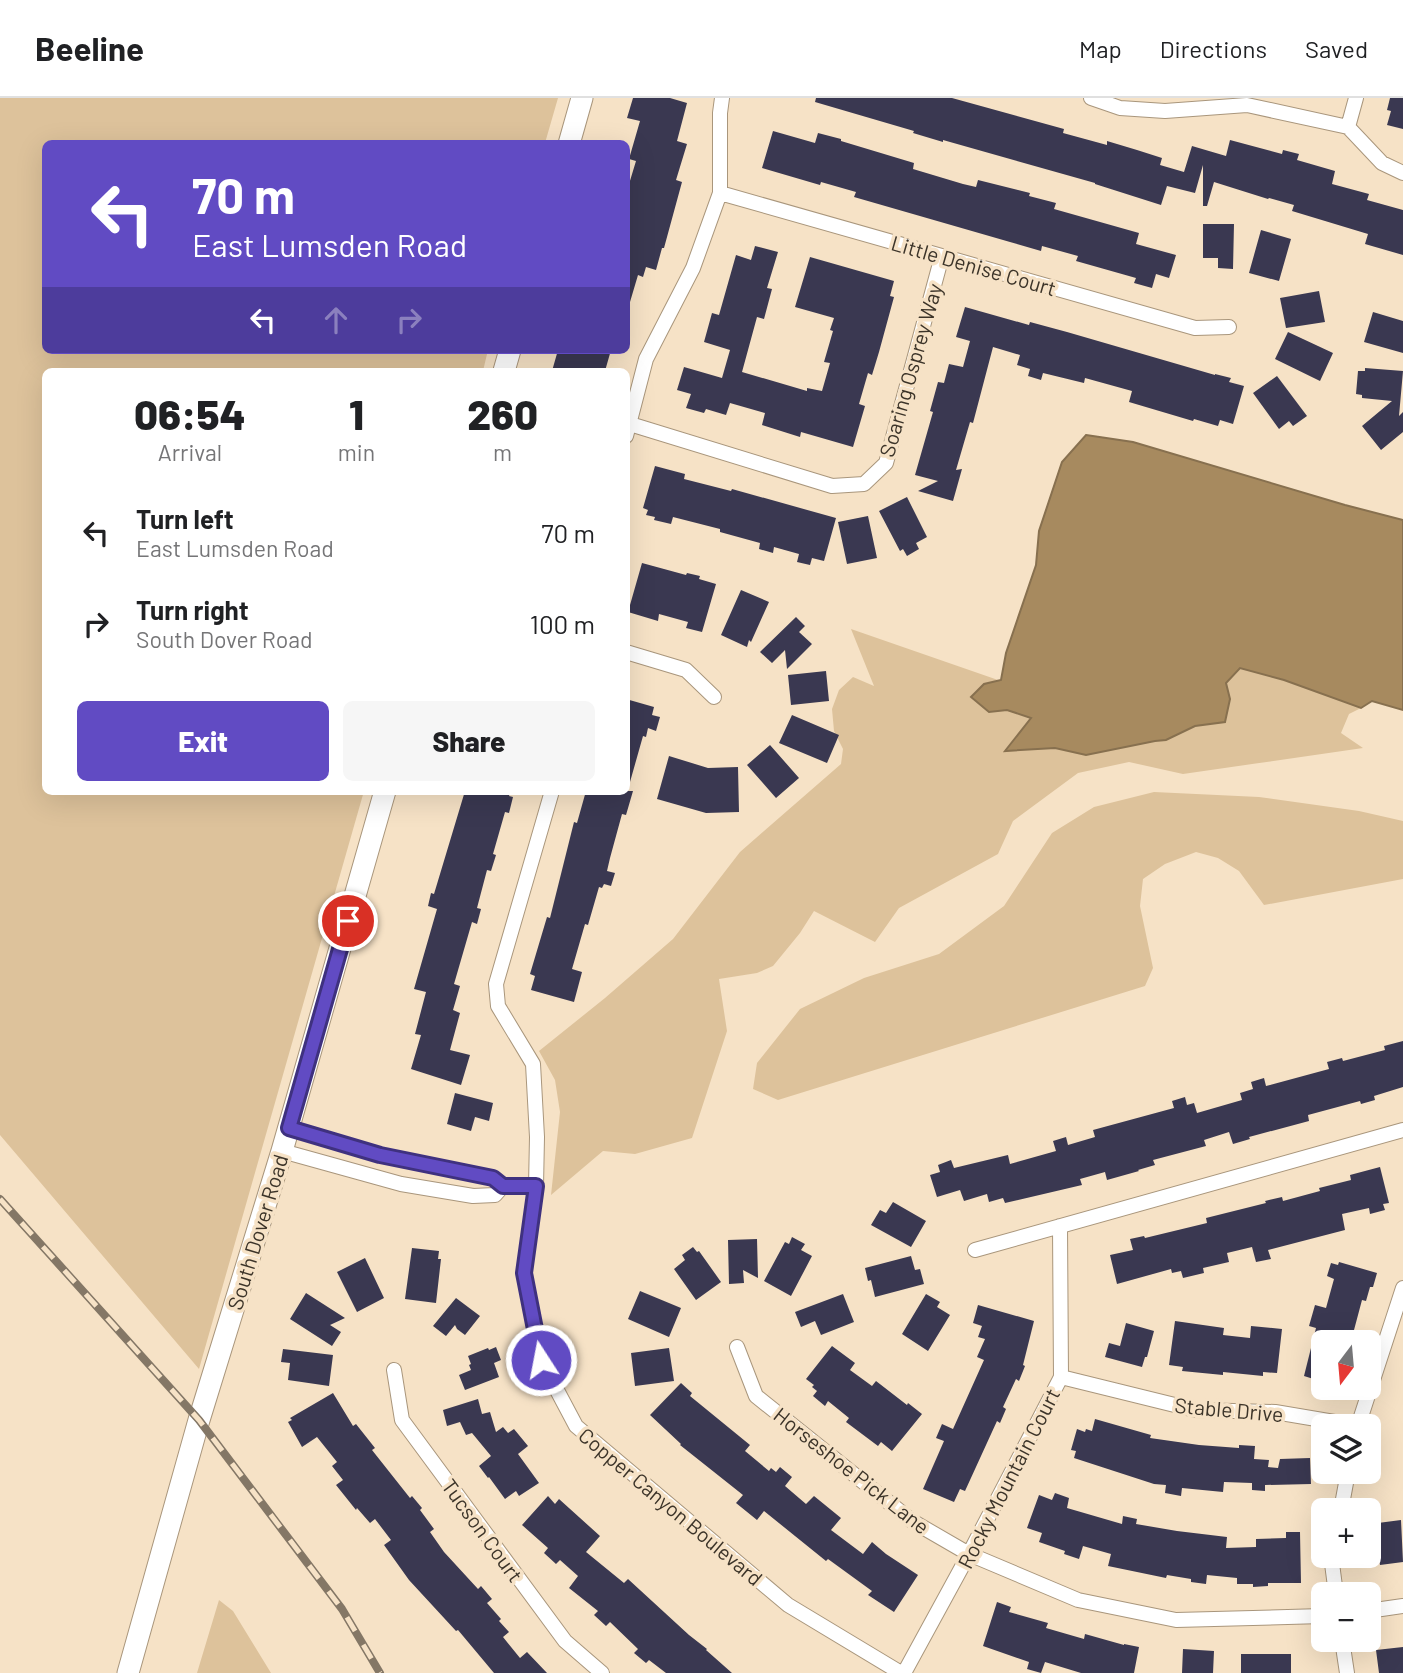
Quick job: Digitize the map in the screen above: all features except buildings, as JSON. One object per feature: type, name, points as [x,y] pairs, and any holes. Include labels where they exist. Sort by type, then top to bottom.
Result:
[{"type":"street","points":[[570,140],[582,98]]},
{"type":"street","points":[[630,422],[646,359],[693,268],[720,193],[719,113],[722,98]]},
{"type":"street","points":[[1091,98],[1121,108],[1165,111],[1247,104],[1348,127],[1382,163],[1403,173]]},
{"type":"street","points":[[1348,127],[1356,98]]},
{"type":"street","name":"Little Denise Court","points":[[720,193],[1195,328],[1229,327]]},
{"type":"street","name":"Soaring Osprey Way","points":[[630,431],[832,486],[864,484],[886,463],[942,256]]},
{"type":"street","points":[[630,653],[686,670],[713,698]]},
{"type":"street","name":"South Dover Road","points":[[128,1673],[198,1420],[282,1152],[384,795]]},
{"type":"street","name":"Copper Canyon Boulevard","points":[[551,795],[496,984],[498,1006],[533,1064],[537,1137],[536,1186],[524,1273],[541,1360],[576,1426],[788,1605],[902,1673]]},
{"type":"street","points":[[289,1128],[380,1155],[493,1178],[503,1186],[536,1186]]},
{"type":"street","points":[[975,1250],[1403,1130]]},
{"type":"street","points":[[282,1152],[401,1184],[444,1192],[473,1196],[495,1195],[503,1186]]},
{"type":"street","name":"Rocky Mountain Court","points":[[902,1673],[969,1554],[1060,1377],[1060,1226]]},
{"type":"street","points":[[1362,1414],[1403,1288]]},
{"type":"street","name":"Horseshoe Pick Lane","points":[[737,1347],[756,1396],[912,1521],[969,1554],[1078,1600],[1176,1620],[1311,1616]]},
{"type":"street","name":"Tucson Court","points":[[394,1370],[402,1420],[565,1641],[602,1673]]},
{"type":"street","name":"Stable Drive","points":[[1060,1377],[1195,1410],[1275,1412],[1311,1418]]},
{"type":"street","points":[[1381,1609],[1403,1606]]},
{"type":"street","points":[[1344,1652],[1348,1673]]},
{"type":"shaded area","points":[[0,98],[558,98],[546,140],[42,140],[42,354],[487,354],[484,368],[42,368],[42,795],[363,795],[199,1369],[0,1135]]},
{"type":"shaded area","points":[[1086,435],[1133,442],[1403,520],[1403,710],[1372,701],[1361,708],[1284,680],[1240,668],[1226,683],[1230,699],[1225,722],[1195,726],[1166,740],[1086,755],[1055,748],[1005,751],[1031,718],[1007,710],[989,712],[971,697],[984,684],[1001,680],[1006,653],[1036,565],[1039,531],[1062,462]]},
{"type":"shaded area","points":[[851,629],[998,680],[984,684],[989,712],[1007,710],[1031,718],[1007,751],[1055,748],[1086,755],[1166,740],[1195,726],[1225,722],[1230,699],[1226,683],[1240,668],[1284,680],[1361,708],[1349,714],[1341,733],[1363,748],[1183,774],[1129,762],[1078,773],[1013,821],[998,854],[899,908],[875,942],[814,911],[773,966],[757,973],[719,979],[727,1031],[692,1138],[635,1154],[603,1151],[551,1195],[560,1112],[555,1080],[539,1051],[673,939],[740,852],[841,764],[843,749],[834,731],[832,709],[839,690],[853,677],[874,686]]},
{"type":"shaded area","points":[[1154,792],[1259,797],[1359,811],[1403,821],[1403,879],[1264,905],[1239,871],[1218,858],[1196,852],[1165,864],[1143,879],[1140,906],[1153,968],[1145,986],[778,1100],[753,1089],[757,1063],[800,1009],[864,978],[939,954],[1004,906],[1052,833],[1094,807]]},
{"type":"shaded area","points":[[219,1600],[233,1611],[271,1673],[197,1673]]},
{"type":"railway","points":[[0,1199],[199,1420],[342,1609],[380,1673]]},
{"type":"route","points":[[348,921],[289,1128],[380,1155],[493,1178],[503,1186],[536,1186],[524,1273],[541,1360]]}]
